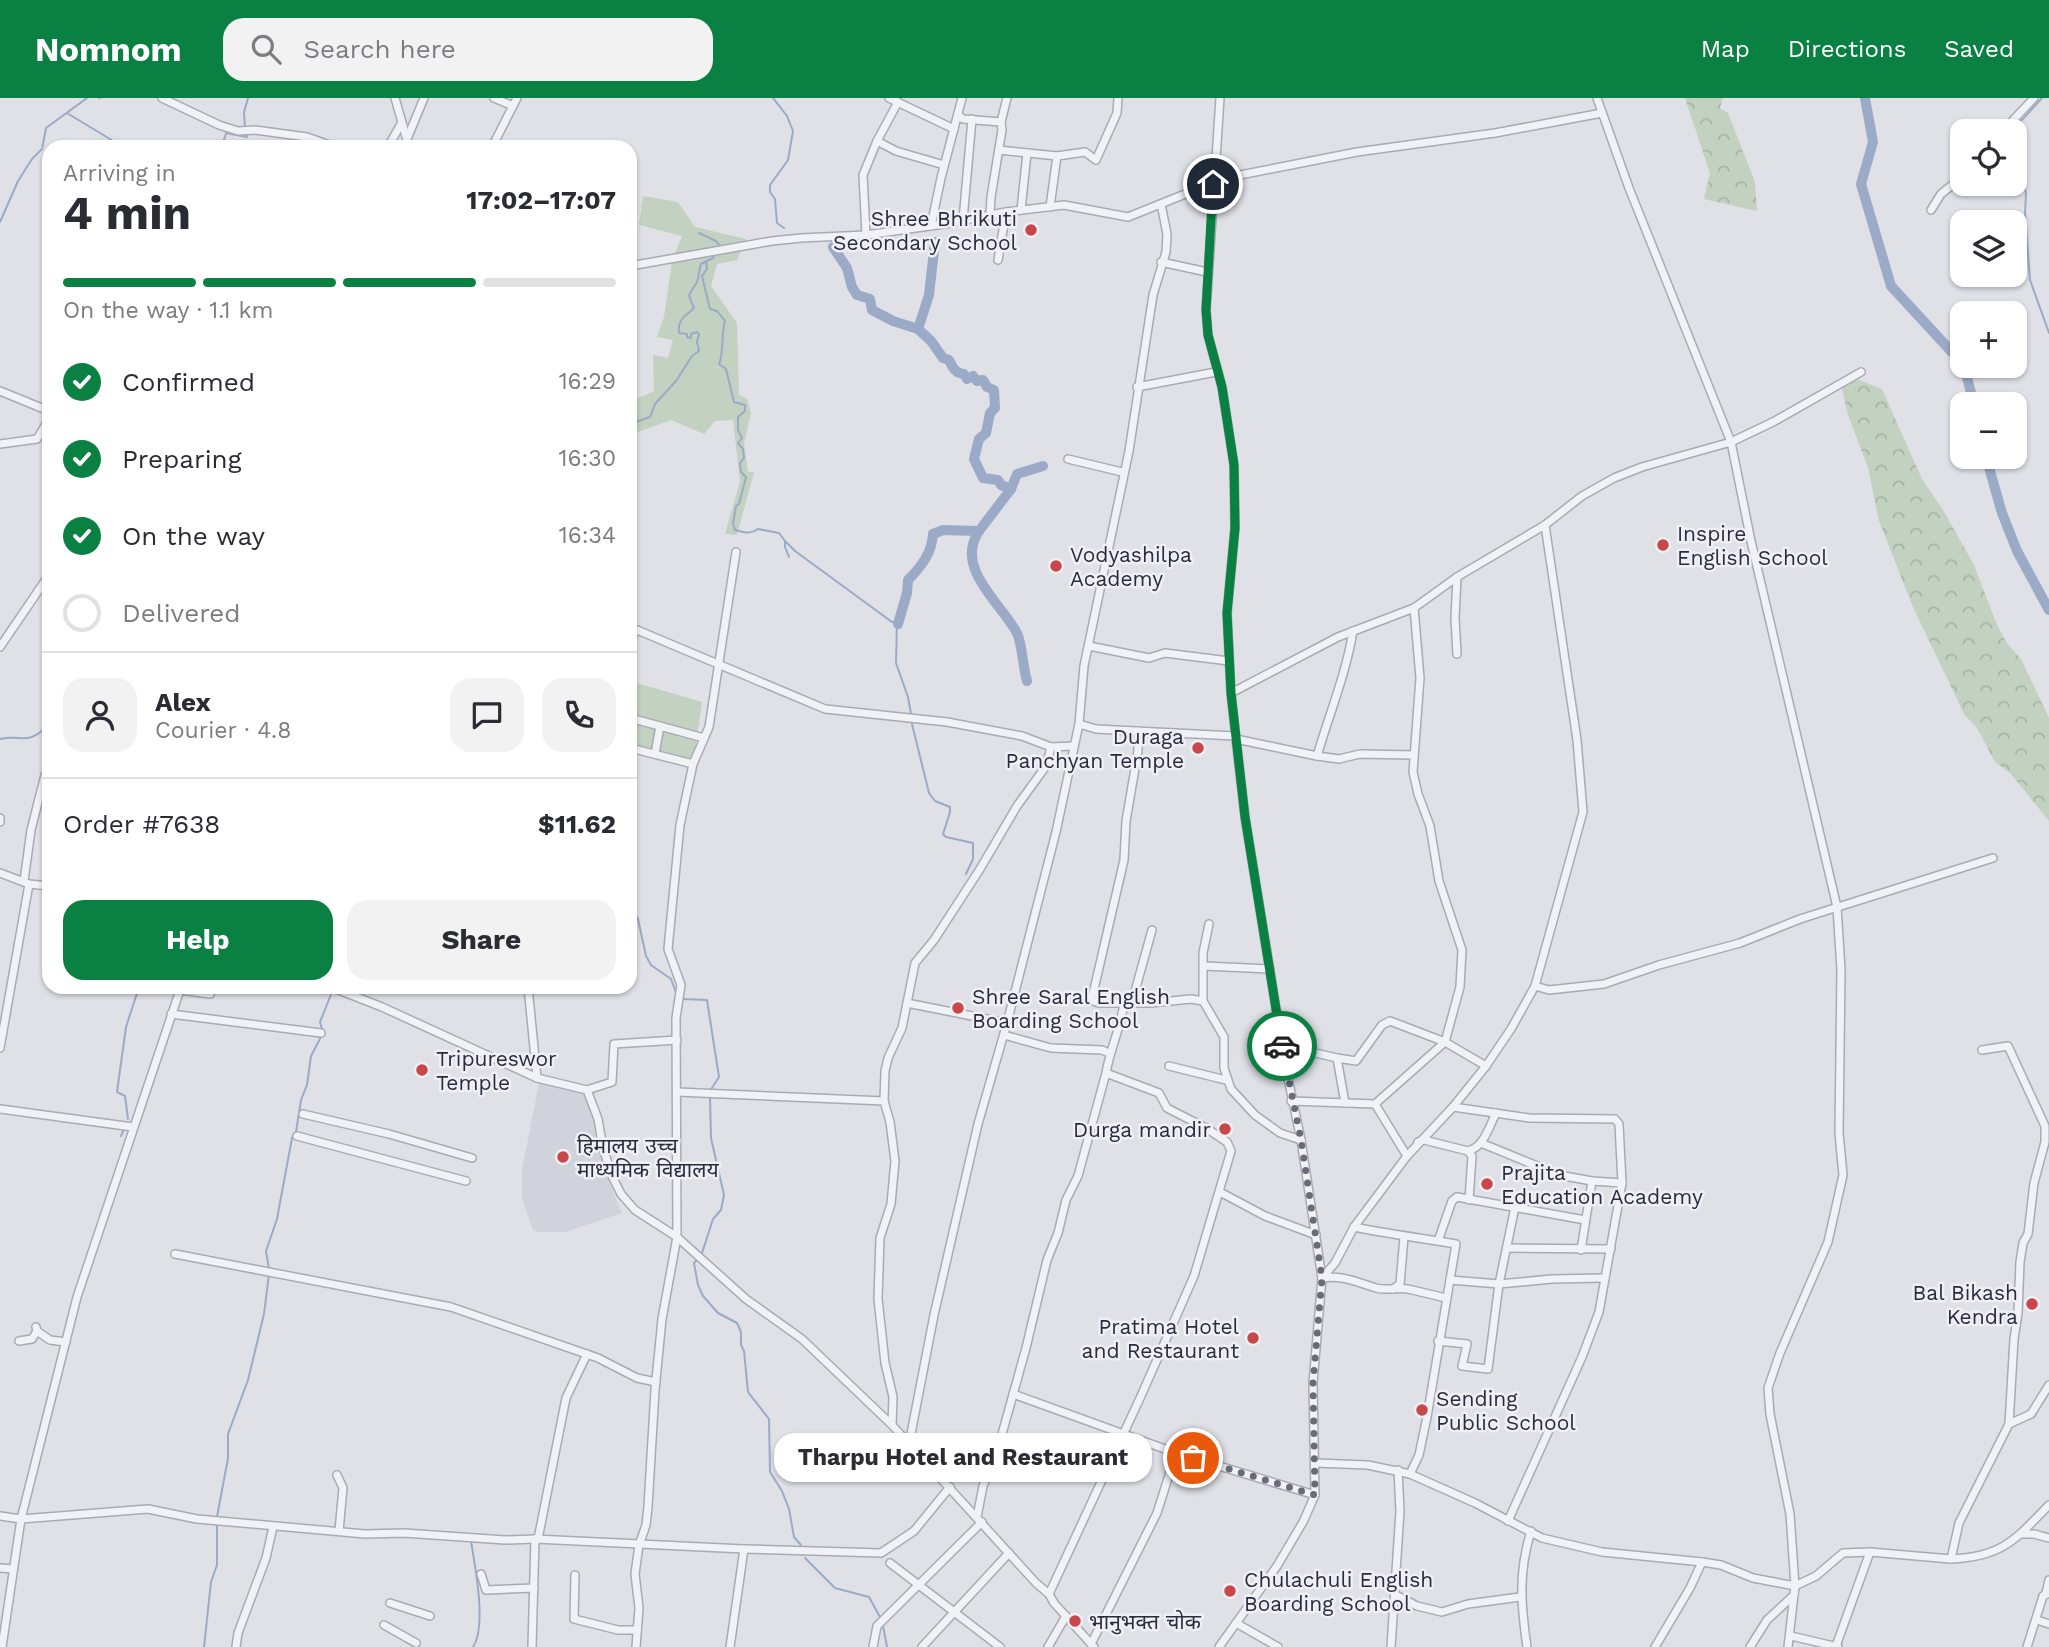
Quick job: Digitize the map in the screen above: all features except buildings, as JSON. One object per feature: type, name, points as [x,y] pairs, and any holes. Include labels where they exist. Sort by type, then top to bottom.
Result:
[{"type":"street","points":[[162,98],[238,131],[255,130],[313,140]]},
{"type":"street","points":[[395,98],[407,140]]},
{"type":"street","points":[[409,140],[424,98]]},
{"type":"street","points":[[494,98],[515,102],[496,140]]},
{"type":"street","points":[[889,98],[954,129]]},
{"type":"street","points":[[931,226],[962,98]]},
{"type":"street","points":[[990,215],[1001,121],[1007,98]]},
{"type":"street","points":[[999,150],[1057,156],[1085,152],[1097,160],[1117,113],[1118,98]]},
{"type":"street","points":[[1219,1647],[1277,1566],[1303,1522],[1315,1495],[1313,1383],[1322,1278],[1245,817],[1231,693],[1227,613],[1235,528],[1234,465],[1222,387],[1208,335],[1207,272],[1220,98]]},
{"type":"street","points":[[1597,98],[1633,197],[1731,442],[1751,541],[1837,907],[1841,970],[1839,1133],[1843,1175],[1828,1242],[1780,1353],[1768,1388],[1770,1414],[1790,1514],[1795,1586],[1788,1647]]},
{"type":"street","points":[[2014,119],[2034,98]]},
{"type":"street","points":[[866,235],[863,175],[898,102]]},
{"type":"street","points":[[637,265],[772,242],[866,235],[1064,205],[1128,217],[1225,178],[1309,160],[1495,133],[1602,113]]},
{"type":"street","points":[[958,115],[963,118],[1001,121]]},
{"type":"street","points":[[963,220],[972,119]]},
{"type":"street","points":[[392,140],[401,124]]},
{"type":"street","points":[[877,141],[896,151],[944,165]]},
{"type":"street","points":[[1021,210],[1027,153]]},
{"type":"street","points":[[1050,207],[1057,156]]},
{"type":"street","points":[[1931,210],[1941,194],[1950,187]]},
{"type":"street","points":[[909,1444],[951,1239],[978,1124],[1004,1035],[1056,832],[1079,724],[1084,666],[1122,472],[1129,451],[1137,387],[1161,262],[1166,251],[1167,234],[1161,204]]},
{"type":"street","points":[[998,260],[1006,212]]},
{"type":"street","points":[[1161,262],[1207,272]]},
{"type":"street","points":[[1137,387],[1216,372]]},
{"type":"street","points":[[1231,693],[1338,637],[1414,608],[1457,576],[1545,525],[1581,496],[1614,478],[1642,467],[1731,442],[1773,422],[1861,372]]},
{"type":"street","points":[[0,391],[42,408]]},
{"type":"street","points":[[0,444],[37,439],[42,431]]},
{"type":"street","points":[[1068,459],[1122,472]]},
{"type":"street","points":[[1322,1278],[1335,1263],[1354,1227],[1407,1156],[1453,1107],[1486,1066],[1535,986],[1583,812],[1577,740],[1545,525]]},
{"type":"street","points":[[636,1647],[639,1608],[635,1580],[639,1545],[646,1525],[648,1507],[662,1319],[677,1237],[676,1017],[681,985],[668,949],[680,825],[693,764],[709,727],[736,552]]},
{"type":"street","points":[[1457,576],[1457,654]]},
{"type":"street","points":[[0,647],[42,585]]},
{"type":"street","points":[[1291,1101],[1375,1104],[1445,1042],[1460,987],[1462,950],[1439,881],[1430,825],[1413,772],[1420,678],[1414,608]]},
{"type":"street","points":[[637,629],[825,709],[947,722],[1022,736],[1051,747],[1073,746]]},
{"type":"street","points":[[1317,756],[1349,655],[1353,631]]},
{"type":"street","points":[[1089,646],[1152,659],[1165,653],[1229,661]]},
{"type":"street","points":[[637,720],[704,738]]},
{"type":"street","points":[[1079,724],[1096,729],[1236,738],[1339,759],[1360,754],[1414,755]]},
{"type":"street","points":[[655,754],[660,726]]},
{"type":"street","points":[[1138,731],[1122,866],[1092,998],[1099,1003],[1151,1003],[1191,999],[1203,1001]]},
{"type":"street","points":[[892,1425],[893,1397],[885,1363],[878,1299],[880,1238],[891,1204],[895,1161],[890,1122],[884,1101],[888,1058],[902,1028],[915,964],[934,940],[1017,806],[1046,765],[1051,747]]},
{"type":"street","points":[[637,750],[693,764]]},
{"type":"street","points":[[0,1048],[27,883],[31,830],[42,787]]},
{"type":"street","points":[[1535,986],[1549,990],[1604,984],[1659,965],[1740,943],[1800,919],[1993,858]]},
{"type":"street","points":[[0,873],[27,883],[42,885]]},
{"type":"street","points":[[1209,924],[1203,953],[1203,1001],[1224,1037],[1226,1080],[1255,1115],[1280,1133],[1301,1140]]},
{"type":"street","points":[[873,1647],[877,1626],[919,1586],[979,1519],[983,1486],[997,1452],[1048,1258],[1058,1233],[1066,1200],[1078,1176],[1107,1073],[1109,1053],[1152,930]]},
{"type":"street","points":[[1204,966],[1270,970]]},
{"type":"street","points":[[2,1647],[21,1519],[77,1297],[179,994]]},
{"type":"street","points":[[348,994],[537,1078],[587,1090],[612,1082],[614,1044],[677,1040]]},
{"type":"street","points":[[529,994],[537,1078]]},
{"type":"street","points":[[907,1003],[1007,1023]]},
{"type":"street","points":[[172,1014],[321,1033]]},
{"type":"street","points":[[1282,1045],[1356,1061],[1382,1025],[1390,1021],[1445,1042],[1486,1066]]},
{"type":"street","points":[[1004,1035],[1051,1048],[1102,1050],[1109,1053]]},
{"type":"street","points":[[1951,1559],[1959,1523],[2009,1424],[2020,1262],[2023,1243],[2028,1234],[2034,1183],[2045,1142],[2045,1126],[2008,1046],[1982,1050]]},
{"type":"street","points":[[1337,1058],[1345,1103]]},
{"type":"street","points":[[1169,1066],[1226,1080]]},
{"type":"street","points":[[1049,1594],[1194,1276],[1231,1151],[1227,1142],[1167,1108],[1159,1093],[1107,1073]]},
{"type":"street","points":[[587,1090],[598,1119],[606,1157],[621,1194],[635,1210],[677,1237],[746,1299],[802,1339],[892,1425],[1093,1645],[1157,1513],[1177,1453]]},
{"type":"street","points":[[677,1092],[884,1101]]},
{"type":"street","points":[[1375,1104],[1407,1156]]},
{"type":"street","points":[[1453,1107],[1529,1118],[1615,1119],[1619,1124],[1621,1187],[1599,1312],[1582,1357],[1508,1521]]},
{"type":"street","points":[[0,1109],[133,1126]]},
{"type":"street","points":[[1418,1142],[1424,1140],[1468,1151],[1475,1149],[1481,1143],[1496,1113]]},
{"type":"street","points":[[303,1114],[472,1158]]},
{"type":"street","points":[[297,1136],[466,1181]]},
{"type":"street","points":[[1481,1143],[1559,1175],[1621,1187]]},
{"type":"street","points":[[1468,1151],[1472,1156],[1469,1200]]},
{"type":"street","points":[[1581,1250],[1591,1181]]},
{"type":"street","points":[[1220,1192],[1265,1216],[1316,1235]]},
{"type":"street","points":[[1438,1241],[1454,1198],[1586,1220]]},
{"type":"street","points":[[1438,1341],[1467,1344],[1462,1366],[1488,1369],[1499,1284],[1515,1208]]},
{"type":"street","points":[[1354,1227],[1456,1244],[1427,1417],[1419,1455],[1410,1474]]},
{"type":"street","points":[[1392,1290],[1400,1284],[1404,1237]]},
{"type":"street","points":[[1507,1248],[1611,1250]]},
{"type":"street","points":[[174,1254],[451,1307],[587,1354],[637,1378],[656,1382]]},
{"type":"street","points":[[1322,1278],[1334,1276],[1375,1288],[1405,1288],[1446,1298]]},
{"type":"street","points":[[1450,1280],[1499,1284],[1605,1278]]},
{"type":"street","points":[[19,1341],[32,1339],[36,1329],[50,1340],[66,1342]]},
{"type":"street","points":[[532,1647],[536,1539],[566,1398],[587,1354]]},
{"type":"street","points":[[2009,1424],[2031,1414],[2049,1385]]},
{"type":"street","points":[[1013,1394],[1123,1435],[1315,1495]]},
{"type":"street","points":[[1314,1463],[1368,1465],[1398,1470],[1542,1538],[1602,1552],[1702,1562],[1795,1586],[1816,1576],[1843,1553],[1870,1552],[1951,1559],[1986,1555],[1999,1550],[2021,1534],[2049,1506]]},
{"type":"street","points":[[1391,1647],[1400,1511],[1398,1470]]},
{"type":"street","points":[[337,1475],[343,1488],[339,1531]]},
{"type":"street","points":[[0,1516],[21,1519],[148,1509],[197,1519],[365,1534],[404,1533],[505,1540],[881,1553],[914,1531],[950,1487]]},
{"type":"street","points":[[236,1647],[267,1558],[273,1527]]},
{"type":"street","points":[[1527,1647],[1520,1597],[1526,1547],[1531,1531]]},
{"type":"street","points":[[2021,1534],[2049,1538]]},
{"type":"street","points":[[731,1647],[744,1549]]},
{"type":"street","points":[[1791,1636],[1837,1647],[1870,1552]]},
{"type":"street","points":[[922,1647],[1009,1553]]},
{"type":"street","points":[[1655,1647],[1702,1562]]},
{"type":"street","points":[[890,1563],[1000,1647]]},
{"type":"street","points":[[0,1569],[13,1569]]},
{"type":"street","points":[[481,1574],[486,1590],[534,1588]]},
{"type":"street","points":[[575,1575],[574,1619],[618,1630],[638,1630]]},
{"type":"street","points":[[2027,1647],[2047,1593],[2049,1580]]},
{"type":"street","points":[[1396,1595],[1418,1606],[1442,1612],[1468,1604],[1520,1597]]},
{"type":"street","points":[[1751,1647],[1767,1620],[1794,1595]]},
{"type":"street","points":[[390,1603],[430,1616]]},
{"type":"street","points":[[1048,1647],[1066,1616]]},
{"type":"street","points":[[2037,1620],[2049,1624]]},
{"type":"street","points":[[1236,1623],[1278,1647]]},
{"type":"street","points":[[384,1625],[416,1643]]},
{"type":"shaded area","name":"हिमालय उच्च माध्यमिक विद्यालय","points":[[539,1083],[585,1094],[596,1119],[608,1180],[622,1213],[565,1232],[533,1230],[522,1199],[522,1170]]},
{"type":"green space","points":[[1685,98],[1723,98],[1720,108],[1728,113],[1755,182],[1757,211],[1704,199],[1710,173]]},
{"type":"green space","points":[[643,196],[678,202],[695,227],[746,239],[737,260],[717,264],[711,286],[737,323],[739,395],[747,399],[751,413],[744,443],[748,472],[754,472],[737,535],[725,534],[740,481],[733,420],[715,421],[704,434],[671,420],[637,432],[637,399],[654,391],[653,355],[668,358],[673,340],[657,337],[664,317],[672,261],[682,236],[639,225]]},
{"type":"green space","points":[[1859,380],[1882,389],[1922,479],[1974,565],[1997,625],[2007,643],[2021,659],[2049,718],[2049,821],[2011,774],[1995,762],[1977,728],[1964,714],[1913,607],[1879,521],[1868,468],[1847,412],[1842,388],[1849,381]]},
{"type":"green space","points":[[637,683],[702,702],[693,764],[637,750]]},
{"type":"waterway","points":[[44,140],[46,128],[87,98]]},
{"type":"waterway","points":[[245,129],[244,112],[248,98]]},
{"type":"waterway","points":[[773,98],[787,116],[793,131],[788,160],[770,185],[770,192],[775,199],[777,223],[784,228]]},
{"type":"waterway","points":[[1865,98],[1873,142],[1861,184],[1891,286],[1950,350]]},
{"type":"waterway","points":[[2023,119],[2042,98]]},
{"type":"waterway","points":[[67,113],[111,140]]},
{"type":"waterway","points":[[224,140],[226,133],[247,137],[246,134]]},
{"type":"waterway","points":[[0,222],[18,181],[42,149]]},
{"type":"waterway","points":[[2026,196],[2030,280],[2049,333]]},
{"type":"waterway","points":[[699,233],[716,241],[720,246]]},
{"type":"waterway","points":[[918,329],[929,295],[935,242]]},
{"type":"waterway","points":[[833,247],[847,268],[852,287],[857,295],[870,299],[872,310],[893,321],[918,329],[943,358],[949,360],[956,371],[964,374],[967,379],[973,376],[977,381],[983,380],[987,387],[994,390],[995,408],[990,413],[986,433],[979,439],[974,459],[983,478],[998,480],[1001,485],[1011,489]]},
{"type":"waterway","points":[[637,422],[650,417],[655,404],[676,381],[692,356],[699,351],[699,334],[697,332],[691,334],[691,338],[687,337],[687,334],[679,333],[679,324],[694,308],[689,294],[697,282],[701,264],[716,254]]},
{"type":"waterway","points":[[706,261],[707,269],[702,276],[710,309],[717,311],[725,321],[719,364],[726,369],[734,402],[745,405],[745,411],[738,417],[738,430],[742,438],[738,443],[743,449],[744,458],[740,463],[741,472],[746,477],[733,524],[735,530],[744,532],[758,529],[779,533],[785,541],[789,557]]},
{"type":"waterway","points":[[1967,378],[1971,392]]},
{"type":"waterway","points":[[898,624],[908,580],[925,559],[933,534],[943,530],[979,531],[1011,489],[1017,474],[1043,466]]},
{"type":"waterway","points":[[1989,469],[2002,513],[2017,551],[2049,610]]},
{"type":"waterway","points":[[979,531],[973,545],[972,558],[976,572],[1017,633],[1027,681]]},
{"type":"waterway","points":[[785,541],[892,622],[897,622],[896,663],[911,714]]},
{"type":"waterway","points":[[911,720],[929,793],[935,801],[950,807],[943,834],[973,843],[973,859],[966,874]]},
{"type":"waterway","points":[[0,739],[33,737],[42,730]]},
{"type":"waterway","points":[[637,917],[646,956],[651,965],[671,979],[677,995]]},
{"type":"waterway","points":[[128,1119],[125,1096],[117,1092],[126,1027],[137,994]]},
{"type":"waterway","points":[[322,1029],[320,1022],[331,994]]},
{"type":"waterway","points":[[681,999],[707,1000],[719,1077],[710,1091]]},
{"type":"waterway","points":[[269,1269],[266,1251],[277,1219],[311,1056],[322,1035]]},
{"type":"waterway","points":[[702,1253],[713,1219],[721,1210],[724,1195],[711,1138],[710,1097]]},
{"type":"waterway","points":[[121,1136],[125,1127]]},
{"type":"waterway","points":[[697,1260],[694,1263],[703,1296],[718,1313],[737,1323],[741,1332],[748,1392],[769,1419],[770,1472],[782,1491],[789,1509],[794,1537],[801,1545]]},
{"type":"waterway","points":[[217,1517],[228,1458],[228,1434],[248,1380],[264,1314],[269,1274]]},
{"type":"waterway","points":[[204,1647],[211,1582],[217,1565],[217,1523]]},
{"type":"waterway","points":[[471,1541],[480,1611],[473,1647]]},
{"type":"waterway","points":[[805,1558],[835,1588],[869,1597],[880,1617]]},
{"type":"waterway","points":[[883,1626],[887,1647]]},
{"type":"way so far","points":[[1193,1458],[1315,1495],[1313,1383],[1322,1278],[1301,1140],[1282,1046]]},
{"type":"place","name":"Shree Bhrikuti Secondary School","points":[[1031,230]]},
{"type":"place","name":"Inspire English School","points":[[1663,545]]},
{"type":"place","name":"Vodyashilpa Academy","points":[[1056,566]]},
{"type":"place","name":"Duraga Panchyan Temple","points":[[1198,748]]},
{"type":"place","name":"Shree Saral English Boarding School","points":[[958,1008]]},
{"type":"place","name":"Tripureswor Temple","points":[[422,1070]]},
{"type":"place","name":"Durga mandir","points":[[1225,1129]]},
{"type":"place","name":"हिमालय उच्च माध्यमिक विद्यालय","points":[[563,1157]]},
{"type":"place","name":"Prajita Education Academy","points":[[1487,1184]]},
{"type":"place","name":"Bal Bikash Kendra","points":[[2032,1304]]},
{"type":"place","name":"Pratima Hotel and Restaurant","points":[[1253,1338]]},
{"type":"place","name":"Sending Public School","points":[[1422,1410]]},
{"type":"place","name":"Tharpu Hotel and Restaurant","points":[[1193,1458]]},
{"type":"place","name":"Chulachuli English Boarding School","points":[[1230,1591]]},
{"type":"place","name":"भानुभक्त चोक","points":[[1075,1621]]},
{"type":"route","points":[[1213,184],[1206,310],[1208,335],[1222,387],[1234,465],[1235,528],[1227,613],[1231,693],[1245,817],[1282,1046]]}]
